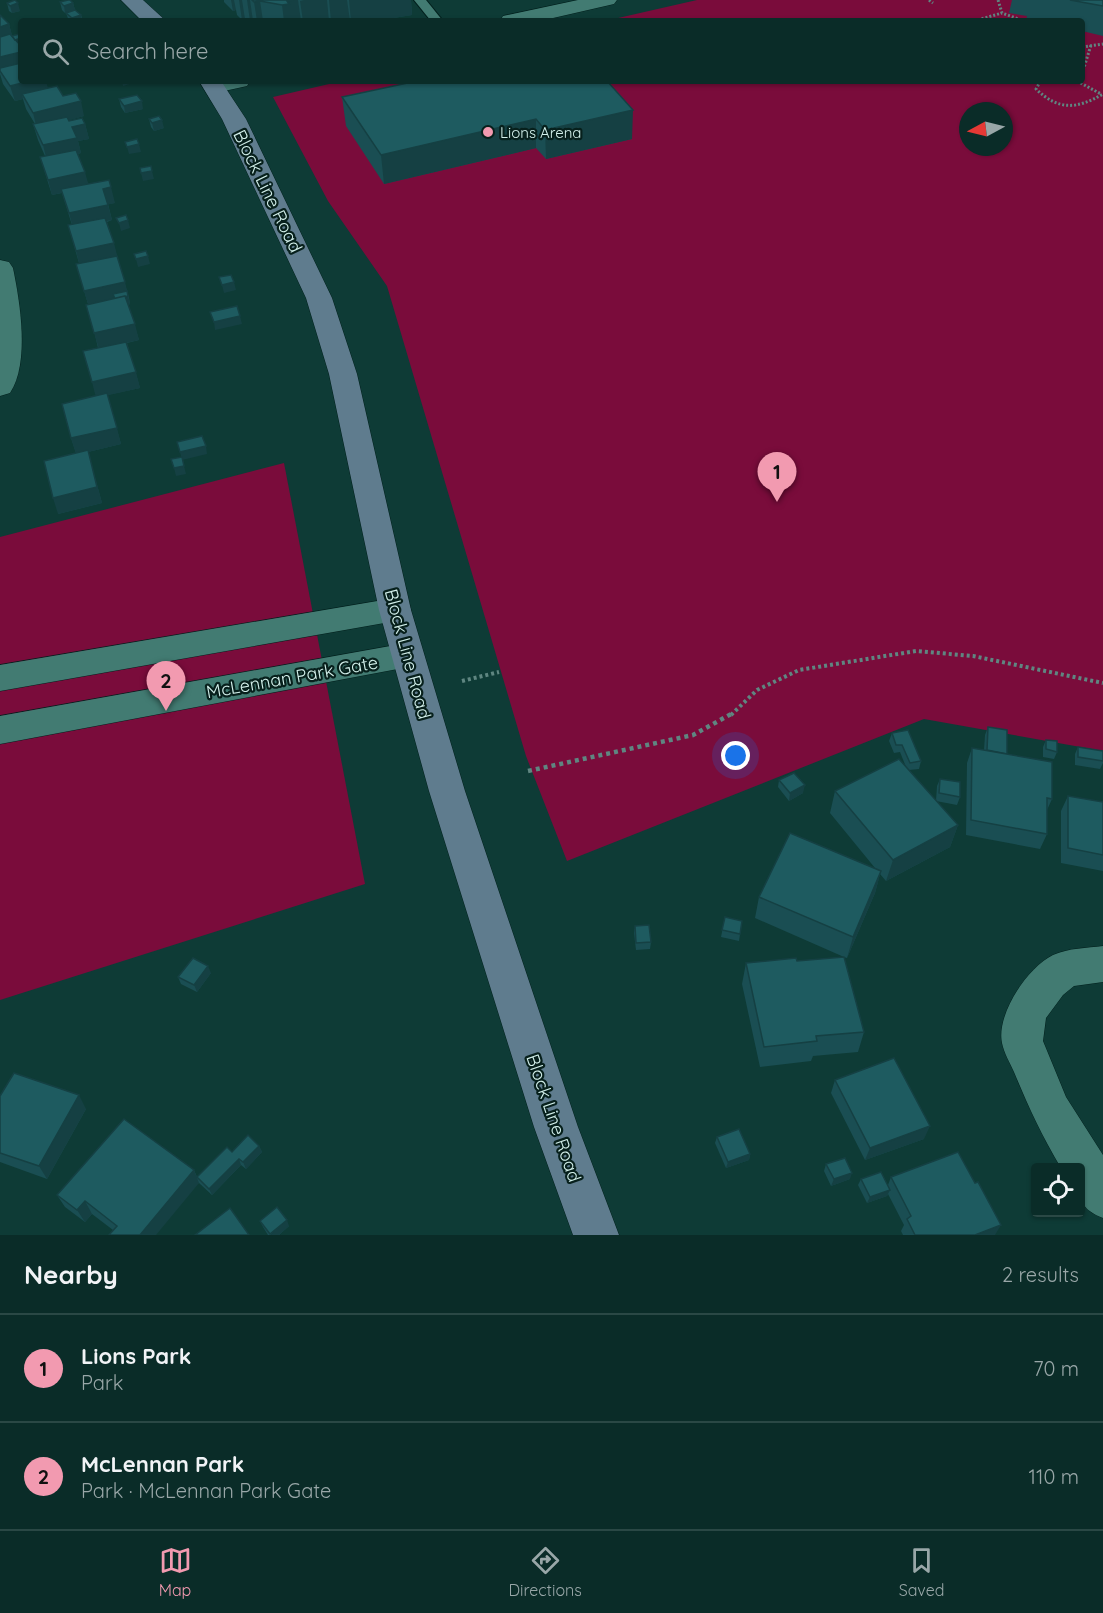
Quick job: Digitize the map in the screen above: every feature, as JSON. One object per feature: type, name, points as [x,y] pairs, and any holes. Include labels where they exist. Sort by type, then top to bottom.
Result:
[{"type":"street","points":[[131,0],[152,18]]},
{"type":"street","points":[[524,18],[597,1]]},
{"type":"street","name":"Block Line Road","points":[[221,84],[234,119],[319,298],[343,374],[395,610],[450,802],[548,1104],[596,1235]]},
{"type":"street","points":[[0,268],[7,301],[7,362],[0,387]]},
{"type":"street","points":[[0,678],[395,610]]},
{"type":"street","name":"McLennan Park Gate","points":[[0,730],[407,656]]},
{"type":"street","points":[[1103,964],[1065,969],[1049,982],[1026,1012],[1022,1041],[1051,1111],[1103,1197]]},
{"type":"lane","points":[[420,0],[435,18]]},
{"type":"path","points":[[929,0],[933,3]]},
{"type":"path","points":[[998,0],[1002,13]]},
{"type":"path","points":[[984,18],[1002,13],[1016,18]]},
{"type":"path","points":[[1085,46],[1103,44]]},
{"type":"path","points":[[1085,64],[1091,45]]},
{"type":"path","points":[[1039,84],[1036,89],[1045,99],[1064,106],[1086,104],[1102,94]]},
{"type":"path","points":[[1083,84],[1102,94]]},
{"type":"path","points":[[528,771],[693,735],[730,716],[757,690],[799,670],[916,651],[973,656],[1103,683]]},
{"type":"path","points":[[462,681],[499,672]]},
{"type":"shaded area","points":[[697,0],[1103,0],[1103,751],[924,719],[567,861],[526,756],[387,286],[328,201],[273,97],[329,84],[1085,84],[1085,18],[618,18]]},
{"type":"shaded area","points":[[284,463],[365,884],[0,1000],[0,537]]},
{"type":"building","points":[[15,0],[18,3],[10,6],[7,3]]},
{"type":"building","points":[[70,0],[73,3],[64,6],[60,2]]},
{"type":"building","points":[[252,0],[294,0],[282,5]]},
{"type":"building","points":[[1070,0],[1103,0],[1103,6]]},
{"type":"building","points":[[75,10],[81,15],[72,18],[66,13]]},
{"type":"building","points":[[0,15],[9,24],[0,27]]},
{"type":"building","points":[[10,34],[18,43],[18,53],[0,57],[0,37]]},
{"type":"building","points":[[18,64],[18,84],[10,86],[0,68]]},
{"type":"building","points":[[403,84],[610,84],[633,110],[545,130],[536,119],[381,155],[342,97]]},
{"type":"building","points":[[57,86],[63,96],[76,93],[81,101],[33,113],[22,94]]},
{"type":"building","points":[[137,95],[142,101],[124,106],[119,99]]},
{"type":"building","points":[[159,116],[162,120],[152,123],[149,119]]},
{"type":"building","points":[[67,117],[69,121],[82,118],[85,124],[72,127],[77,138],[43,145],[33,124]]},
{"type":"building","points":[[137,139],[139,144],[127,147],[125,142]]},
{"type":"building","points":[[76,150],[85,172],[48,180],[40,157]]},
{"type":"building","points":[[151,166],[152,171],[141,173],[140,168]]},
{"type":"building","points":[[109,180],[111,187],[103,189],[108,205],[69,213],[61,189]]},
{"type":"building","points":[[126,215],[128,220],[119,223],[116,218]]},
{"type":"building","points":[[105,218],[114,243],[76,251],[68,225]]},
{"type":"building","points":[[146,251],[148,256],[136,259],[134,254]]},
{"type":"building","points":[[117,256],[125,282],[84,291],[76,264]]},
{"type":"building","points":[[231,275],[234,282],[222,285],[219,277]]},
{"type":"building","points":[[127,291],[128,296],[115,299],[113,294]]},
{"type":"building","points":[[125,296],[135,324],[94,333],[86,305]]},
{"type":"building","points":[[237,306],[240,316],[214,322],[210,312]]},
{"type":"building","points":[[126,342],[136,372],[92,382],[83,351]]},
{"type":"building","points":[[107,393],[117,428],[71,438],[62,404]]},
{"type":"building","points":[[202,436],[206,446],[180,452],[177,442]]},
{"type":"building","points":[[88,450],[97,487],[53,498],[44,461]]},
{"type":"building","points":[[182,457],[184,466],[174,468],[171,459]]},
{"type":"building","points":[[988,727],[1007,730],[1007,754],[987,750]]},
{"type":"building","points":[[908,730],[921,761],[910,763],[902,745],[896,745],[892,733]]},
{"type":"building","points":[[1046,740],[1057,741],[1057,752],[1046,749]]},
{"type":"building","points":[[1078,747],[1103,751],[1103,761],[1078,757]]},
{"type":"building","points":[[972,748],[1052,762],[1052,799],[1047,798],[1047,834],[971,820]]},
{"type":"building","points":[[899,759],[958,825],[893,860],[835,791]]},
{"type":"building","points":[[794,773],[805,785],[790,793],[779,780]]},
{"type":"building","points":[[940,779],[960,782],[960,797],[939,793]]},
{"type":"building","points":[[1068,796],[1103,802],[1103,855],[1068,848]]},
{"type":"building","points":[[790,833],[881,871],[853,937],[759,897]]},
{"type":"building","points":[[725,917],[742,921],[740,934],[722,930]]},
{"type":"building","points":[[649,925],[651,942],[636,943],[635,926]]},
{"type":"building","points":[[844,957],[864,1032],[816,1036],[817,1041],[764,1047],[746,963],[796,958],[797,961]]},
{"type":"building","points":[[193,958],[208,966],[194,985],[178,977]]},
{"type":"building","points":[[894,1058],[930,1126],[870,1148],[835,1080]]},
{"type":"building","points":[[14,1073],[79,1095],[39,1166],[0,1153],[0,1096]]},
{"type":"building","points":[[124,1119],[194,1170],[140,1235],[109,1235],[117,1226],[85,1201],[77,1210],[57,1195]]},
{"type":"building","points":[[739,1129],[750,1154],[728,1162],[717,1137]]},
{"type":"building","points":[[248,1135],[259,1146],[243,1162],[239,1159],[209,1189],[197,1177],[227,1147],[232,1152]]},
{"type":"building","points":[[958,1152],[975,1183],[978,1182],[1001,1225],[975,1235],[915,1235],[907,1219],[911,1216],[891,1177]]},
{"type":"building","points":[[845,1158],[852,1173],[834,1179],[826,1164]]},
{"type":"building","points":[[881,1172],[890,1190],[870,1197],[861,1179]]},
{"type":"building","points":[[277,1207],[287,1220],[270,1234],[260,1221]]},
{"type":"building","points":[[230,1208],[249,1235],[195,1235]]},
{"type":"place","name":"Lions Arena","points":[[488,132]]},
{"type":"place","name":"Lions Park","points":[[777,502]]},
{"type":"place","name":"McLennan Park","points":[[166,711]]}]
